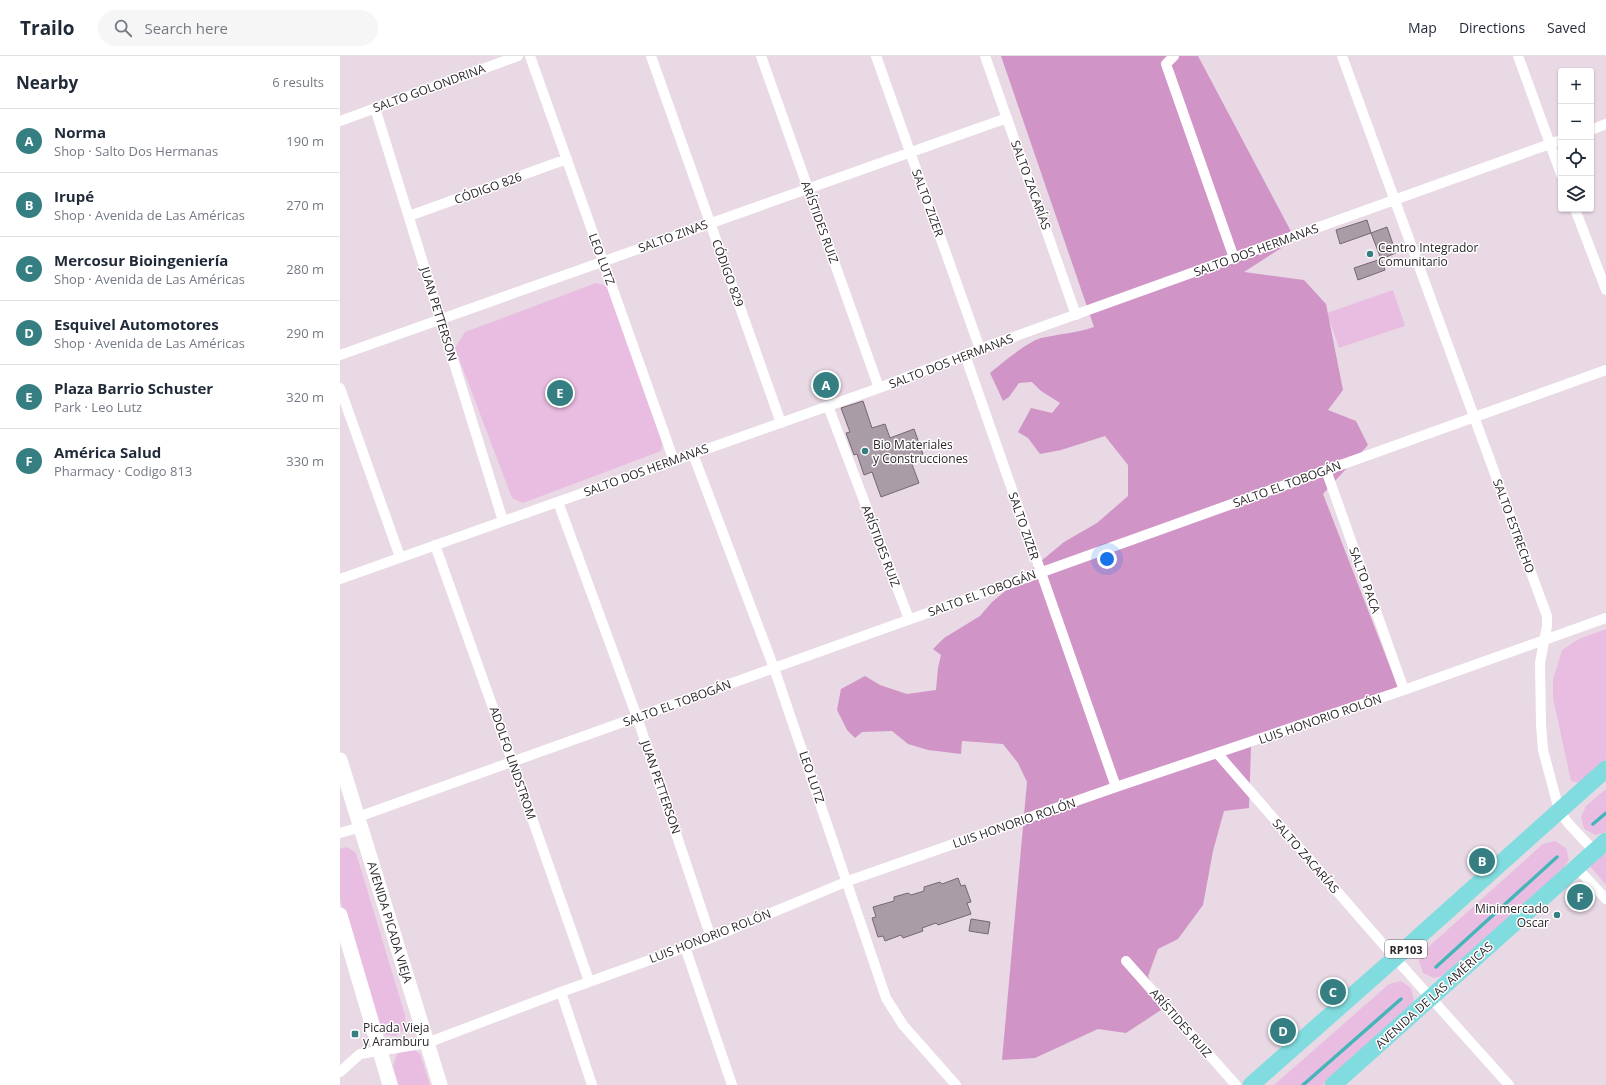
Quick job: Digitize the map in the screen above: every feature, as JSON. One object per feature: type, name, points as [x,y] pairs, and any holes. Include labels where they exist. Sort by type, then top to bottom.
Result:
[{"type":"main road","name":"RP103","points":[[1251,1085],[1606,769]]},
{"type":"main road","name":"AVENIDA DE LAS AMÉRICAS","points":[[1333,1085],[1600,846]]},
{"type":"street","name":"SALTO GOLONDRINA","points":[[340,121],[518,56]]},
{"type":"street","name":"LEO LUTZ","points":[[530,56],[674,461]]},
{"type":"street","name":"CÓDIGO 829","points":[[651,56],[781,423]]},
{"type":"street","name":"ARÍSTIDES RUIZ","points":[[761,56],[879,388]]},
{"type":"street","name":"SALTO ZIZER","points":[[876,56],[980,349]]},
{"type":"street","name":"SALTO ZACARÍAS","points":[[985,56],[1076,315]]},
{"type":"street","points":[[1174,56],[1166,64],[1234,258]]},
{"type":"street","name":"SALTO ESTRECHO","points":[[1342,56],[1547,616],[1547,626],[1540,663],[1541,724],[1543,750],[1559,810],[1568,823],[1600,846]]},
{"type":"street","points":[[1518,56],[1558,166]]},
{"type":"street","name":"JUAN PETTERSON","points":[[375,108],[503,521]]},
{"type":"street","name":"SALTO ZINAS","points":[[340,355],[1007,118]]},
{"type":"street","points":[[1594,129],[1606,124]]},
{"type":"street","name":"SALTO DOS HERMANAS","points":[[340,579],[879,388],[980,349],[1558,141]]},
{"type":"street","name":"CÓDIGO 826","points":[[409,216],[567,159]]},
{"type":"street","points":[[1575,212],[1606,290]]},
{"type":"street","name":"SALTO ZIZER","points":[[965,355],[1116,787]]},
{"type":"street","name":"SALTO EL TOBOGÁN","points":[[340,833],[360,822],[512,761],[1606,370]]},
{"type":"street","points":[[340,388],[400,558]]},
{"type":"street","name":"ARÍSTIDES RUIZ","points":[[828,406],[909,619]]},
{"type":"street","name":"LEO LUTZ","points":[[693,454],[774,668],[848,881],[886,998],[902,1025],[953,1081]]},
{"type":"street","name":"SALTO PACA","points":[[1326,470],[1404,690]]},
{"type":"street","name":"JUAN PETTERSON","points":[[558,502],[637,717],[711,938]]},
{"type":"street","name":"ADOLFO LINDSTROM","points":[[435,545],[589,981]]},
{"type":"street","name":"LUIS HONORIO ROLÓN","points":[[340,1072],[360,1054],[380,1052],[427,1043],[589,981],[711,938],[848,881],[1116,787],[1404,690],[1606,618]]},
{"type":"street","name":"SALTO ZACARÍAS","points":[[1217,754],[1395,958],[1509,1085]]},
{"type":"street","name":"AVENIDA PICADA VIEJA","points":[[340,760],[440,1085]]},
{"type":"street","points":[[1577,868],[1606,900]]},
{"type":"street","points":[[340,915],[390,1085]]},
{"type":"street","points":[[685,947],[732,1085]]},
{"type":"street","name":"ARÍSTIDES RUIZ","points":[[1126,961],[1236,1085]]},
{"type":"street","points":[[561,992],[592,1085]]},
{"type":"street","points":[[942,1085],[953,1081]]},
{"type":"shaded area","points":[[1001,56],[1198,56],[1295,239],[1244,272],[1304,280],[1326,304],[1343,390],[1328,410],[1356,421],[1368,445],[1323,494],[1399,690],[1251,747],[1249,808],[1224,811],[1213,851],[1203,905],[1178,939],[1158,949],[1148,976],[1161,1010],[1126,1033],[1098,1029],[1035,1058],[1002,1060],[1027,782],[1018,763],[1003,744],[962,741],[961,754],[928,750],[908,744],[892,731],[862,732],[855,738],[847,730],[837,710],[841,689],[865,676],[880,685],[907,694],[936,690],[941,655],[933,649],[944,638],[980,616],[992,602],[1064,542],[1097,523],[1128,496],[1128,465],[1105,436],[1061,450],[1040,454],[1028,438],[1018,432],[1031,408],[1052,413],[1060,403],[1041,391],[1032,382],[1019,383],[1009,397],[1003,401],[990,373],[1015,353],[1035,340],[1094,327]]},
{"type":"shaded area","points":[[596,283],[609,287],[664,437],[661,451],[523,503],[512,498],[455,348],[465,332]]},
{"type":"shaded area","points":[[1393,290],[1405,326],[1339,348],[1327,313]]},
{"type":"shaded area","points":[[1606,629],[1606,759],[1579,783],[1571,781],[1553,698],[1553,680],[1562,650],[1579,639]]},
{"type":"shaded area","points":[[1606,789],[1606,832],[1596,835],[1584,829],[1581,817],[1586,806]]},
{"type":"shaded area","points":[[1555,841],[1566,848],[1569,860],[1562,870],[1446,975],[1434,978],[1423,973],[1419,961],[1425,950],[1543,844]]},
{"type":"shaded area","points":[[347,847],[356,853],[405,1015],[406,1028],[396,1036],[385,1035],[378,1025],[340,899],[340,849]]},
{"type":"shaded area","points":[[1606,850],[1606,885],[1589,865]]},
{"type":"shaded area","points":[[1401,981],[1411,988],[1414,1000],[1408,1010],[1322,1085],[1274,1085],[1389,984]]},
{"type":"shaded area","points":[[411,1048],[420,1054],[430,1085],[399,1085],[393,1066],[397,1054]]},
{"type":"building","points":[[1367,220],[1371,233],[1340,244],[1336,230]]},
{"type":"building","points":[[1387,227],[1396,253],[1381,259],[1371,233]]},
{"type":"building","points":[[1381,259],[1385,270],[1358,280],[1354,268]]},
{"type":"building","points":[[863,401],[872,428],[885,424],[890,438],[914,429],[923,454],[910,459],[919,483],[881,497],[872,472],[864,475],[857,454],[854,455],[846,433],[850,432],[841,408]]},
{"type":"building","points":[[958,878],[961,886],[965,885],[971,902],[967,903],[971,914],[938,925],[936,923],[922,928],[923,931],[903,938],[901,935],[885,941],[883,936],[878,937],[872,918],[876,917],[873,907],[894,901],[894,897],[908,893],[911,895],[924,891],[924,887],[940,882],[942,884]]},
{"type":"building","points":[[971,919],[990,922],[988,934],[969,931]]},
{"type":"waterway","points":[[1593,824],[1606,813]]},
{"type":"waterway","points":[[1436,967],[1557,857]]},
{"type":"waterway","points":[[1303,1085],[1401,999]]},
{"type":"place","name":"Centro Integrador Comunitario","points":[[1370,254]]},
{"type":"place","name":"Norma","points":[[826,385]]},
{"type":"place","name":"Plaza Barrio Schuster","points":[[560,393]]},
{"type":"place","name":"Bio Materiales y Construcciones","points":[[865,451]]},
{"type":"place","name":"Irupé","points":[[1482,861]]},
{"type":"place","name":"América Salud","points":[[1580,897]]},
{"type":"place","name":"Minimercado Oscar","points":[[1557,915]]},
{"type":"place","name":"Mercosur Bioingeniería","points":[[1333,992]]},
{"type":"place","name":"Esquivel Automotores","points":[[1283,1031]]},
{"type":"place","name":"Picada Vieja y Aramburu","points":[[355,1034]]}]
